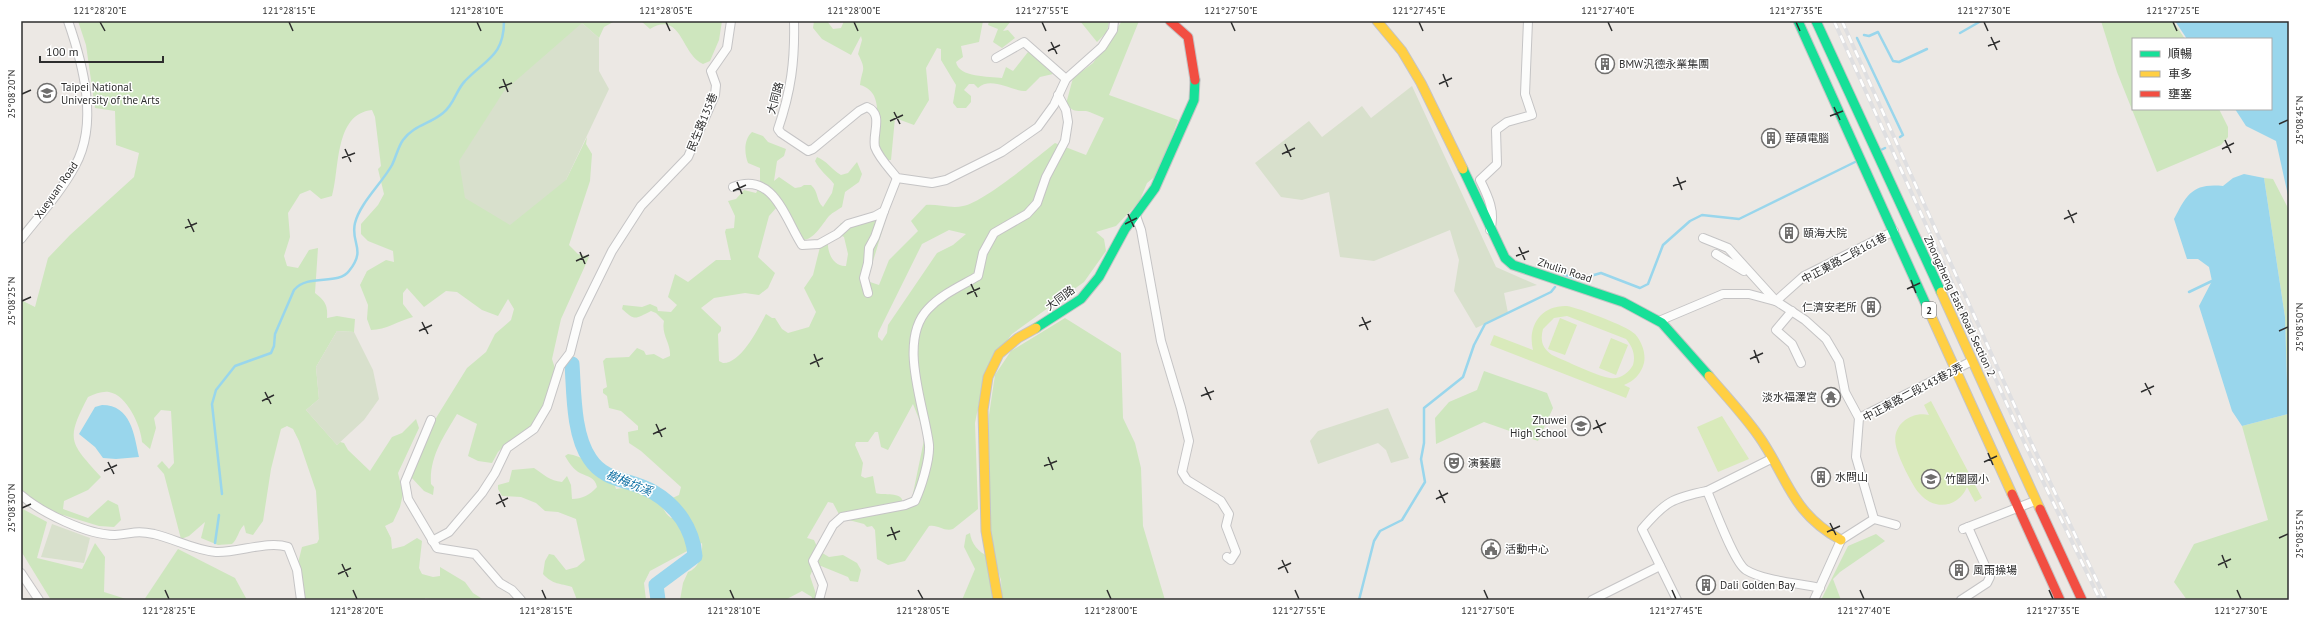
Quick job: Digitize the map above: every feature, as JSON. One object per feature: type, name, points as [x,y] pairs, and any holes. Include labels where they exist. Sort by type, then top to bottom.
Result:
[{"type":"street","name":"Xueyuan Road","points":[[21,239],[75,166],[83,146],[87,126],[81,64],[68,21]]},
{"type":"street","name":"民生路135巷","points":[[432,541],[449,532],[482,493],[495,473],[507,448],[534,429],[547,407],[560,366],[570,353],[579,318],[612,251],[641,206],[688,157],[715,95],[716,85],[712,72],[727,48],[731,21]]},
{"type":"street","name":"大同路","points":[[794,21],[794,59],[792,81],[778,129],[781,133],[808,151],[814,149],[859,111],[867,107],[873,110],[876,116],[875,146],[897,178]]},
{"type":"street","points":[[868,293],[864,278],[868,263],[869,248],[875,238],[897,178],[932,183],[946,180],[1002,152],[1038,127],[1066,79],[1102,47],[1113,30],[1114,21]]},
{"type":"street","name":"大同路","points":[[998,600],[986,531],[983,410],[988,376],[999,354],[1018,338],[1081,299],[1099,277],[1125,229],[1136,216],[1155,188],[1194,100],[1195,72],[1188,37],[1170,21]]},
{"type":"street","points":[[1490,230],[1494,220],[1480,180],[1497,164],[1496,130],[1507,122],[1532,115],[1525,94],[1528,21]]},
{"type":"street","name":"2","points":[[1798,21],[2020,509],[2047,575],[2060,600]]},
{"type":"street","name":"Zhongzheng East Road Section 2","points":[[1816,21],[2035,501],[2082,600]]},
{"type":"street","name":"Zhulin Road","points":[[1381,22],[1402,51],[1421,83],[1490,230],[1505,258],[1513,265],[1622,302],[1659,321],[1686,348],[1758,435],[1799,506],[1821,529],[1841,540]]},
{"type":"street","points":[[996,58],[1024,42],[1066,79]]},
{"type":"street","points":[[819,600],[823,585],[813,560],[833,524],[842,517],[905,505],[915,501],[921,488],[929,447],[913,352],[916,333],[926,310],[944,295],[978,276],[984,253],[994,233],[1027,214],[1037,203],[1046,177],[1054,164],[1066,135],[1068,122],[1066,110],[1058,94]]},
{"type":"street","points":[[734,187],[744,182],[766,188],[775,198],[802,245],[808,246],[819,244],[837,234],[848,224],[875,216],[884,210]]},
{"type":"street","points":[[1136,216],[1142,230],[1161,341],[1181,408],[1189,442],[1182,472],[1187,480],[1221,502],[1229,514],[1226,526],[1236,552],[1231,560],[1227,557]]},
{"type":"street","name":"中正東路二段161巷","points":[[1776,301],[1804,276],[1894,231]]},
{"type":"street","points":[[1703,238],[1728,248],[1776,301],[1805,320],[1826,339],[1839,361],[1845,392],[1859,418]]},
{"type":"street","points":[[1716,254],[1750,274]]},
{"type":"street","points":[[1659,321],[1723,294],[1750,294],[1776,301]]},
{"type":"street","points":[[1792,311],[1776,330],[1792,344],[1801,363]]},
{"type":"street","name":"中正東路二段143巷2弄","points":[[1874,519],[1856,457],[1859,418],[1972,361]]},
{"type":"street","points":[[431,420],[405,482],[408,499],[437,548],[444,550],[464,551],[475,554],[500,583],[512,590],[521,600]]},
{"type":"street","points":[[1677,600],[1642,529],[1658,510],[1679,496],[1707,490],[1771,459]]},
{"type":"street","points":[[1707,490],[1737,559],[1744,569],[1756,574],[1820,588]]},
{"type":"street","points":[[21,494],[63,521],[99,533],[115,535],[136,531],[215,552],[240,551],[279,544],[288,547],[297,570],[301,600]]},
{"type":"street","points":[[1961,600],[1987,583],[1990,577],[1965,528],[2020,509],[2035,501]]},
{"type":"street","points":[[1814,600],[1841,540],[1874,519],[1896,525]]},
{"type":"street","points":[[1592,600],[1660,566]]},
{"type":"street","points":[[21,574],[39,600]]},
{"type":"green space","points":[[78,21],[615,21],[604,27],[599,38],[583,24],[566,180],[587,137],[586,144],[592,154],[590,181],[569,245],[578,254],[589,257],[561,319],[552,359],[558,378],[535,429],[508,442],[498,452],[492,463],[478,461],[468,456],[477,424],[457,414],[438,447],[432,465],[431,484],[434,487],[433,495],[424,491],[411,477],[436,418],[467,368],[486,352],[495,334],[511,320],[514,309],[508,299],[498,316],[482,310],[457,292],[446,291],[424,307],[407,288],[403,293],[403,304],[413,317],[387,327],[371,330],[367,319],[368,305],[360,285],[367,271],[386,260],[394,262],[393,251],[368,241],[361,234],[361,224],[378,205],[384,194],[378,169],[381,166],[375,117],[372,110],[360,114],[351,121],[345,132],[338,158],[332,196],[321,199],[310,190],[300,194],[288,213],[290,237],[284,256],[287,266],[298,268],[309,250],[318,248],[315,293],[325,304],[327,318],[337,316],[355,319],[354,332],[337,331],[316,367],[319,399],[306,410],[337,445],[340,442],[344,443],[348,450],[370,471],[392,437],[402,433],[416,419],[419,428],[398,473],[403,494],[400,507],[393,522],[385,526],[391,538],[392,549],[404,546],[417,538],[422,541],[419,568],[422,574],[433,577],[440,576],[440,567],[465,582],[473,593],[484,600],[437,600],[425,598],[425,600],[303,600],[298,563],[302,547],[317,543],[319,539],[316,491],[299,441],[293,429],[287,426],[281,429],[271,469],[263,521],[253,535],[246,533],[244,525],[236,540],[232,544],[218,545],[201,538],[205,522],[189,536],[181,539],[164,474],[157,466],[162,461],[169,469],[174,463],[171,411],[161,410],[154,418],[156,428],[150,449],[142,442],[136,420],[127,405],[116,394],[109,392],[101,392],[88,397],[76,423],[74,432],[74,440],[77,448],[101,477],[88,490],[64,501],[63,509],[88,518],[108,500],[118,505],[121,520],[114,527],[99,526],[63,515],[48,515],[21,497],[21,300],[35,307],[48,258],[70,235],[134,177],[139,153],[116,145],[115,111],[95,108],[86,45]]},
{"type":"green space","points":[[641,21],[722,21],[719,40],[710,61],[703,64],[690,52],[675,29],[669,25],[661,25],[650,29]]},
{"type":"green space","points":[[814,21],[827,21],[833,29],[841,28],[844,21],[983,21],[979,42],[961,46],[963,57],[956,62],[958,67],[963,71],[968,74],[1002,78],[1006,67],[1013,71],[1028,52],[1053,74],[1040,77],[1026,91],[989,83],[978,88],[974,84],[969,84],[964,90],[971,96],[971,102],[966,108],[957,108],[953,103],[956,85],[941,60],[941,49],[937,48],[926,68],[929,100],[914,125],[895,118],[891,160],[887,160],[880,150],[878,143],[876,102],[873,94],[868,89],[860,85],[863,70],[858,54],[862,40],[861,36],[851,55],[822,39],[813,28]]},
{"type":"green space","points":[[989,21],[1011,21],[1003,31],[1008,30],[1015,38],[1002,48],[993,42],[998,29],[988,25]]},
{"type":"green space","points":[[1080,21],[1109,21],[1107,32],[1097,42]]},
{"type":"green space","points":[[1122,21],[1139,21],[1109,95],[1178,120],[1158,174],[1147,183],[1139,202],[1116,226],[1096,232],[1104,239],[1106,251],[1084,282],[1012,334],[990,363],[983,382],[975,423],[978,509],[953,529],[947,530],[935,526],[929,526],[905,561],[888,565],[877,559],[875,530],[872,526],[867,527],[864,524],[841,518],[833,503],[828,502],[807,538],[814,540],[819,551],[829,557],[843,555],[857,563],[861,570],[858,582],[850,581],[848,577],[821,566],[813,569],[810,576],[817,597],[827,600],[811,600],[812,597],[802,591],[785,600],[680,600],[683,583],[688,572],[695,568],[700,560],[702,543],[650,571],[644,583],[646,600],[577,600],[572,587],[553,582],[543,574],[545,561],[549,554],[554,555],[566,570],[577,567],[585,560],[576,519],[558,512],[545,511],[536,503],[521,497],[502,496],[498,489],[498,485],[509,482],[512,470],[534,468],[550,479],[562,482],[567,476],[571,485],[572,499],[579,498],[589,494],[597,487],[593,479],[576,470],[565,456],[568,454],[573,455],[591,463],[606,477],[613,480],[616,489],[631,487],[647,492],[658,501],[667,515],[671,518],[681,516],[666,501],[679,495],[681,487],[641,451],[629,443],[628,432],[638,430],[638,426],[621,411],[609,408],[607,396],[603,393],[603,389],[607,387],[603,361],[606,358],[629,357],[637,348],[644,351],[646,355],[654,354],[663,359],[670,356],[663,326],[664,321],[656,313],[651,311],[635,318],[630,316],[622,309],[623,305],[642,307],[650,304],[657,307],[658,311],[671,312],[677,305],[668,297],[675,274],[688,282],[716,260],[731,260],[725,232],[726,229],[734,228],[735,216],[728,201],[736,199],[744,190],[756,193],[760,186],[760,168],[748,163],[746,155],[747,138],[752,132],[763,136],[768,142],[786,149],[784,156],[777,161],[774,181],[779,177],[795,188],[804,185],[811,185],[823,207],[832,193],[834,184],[815,161],[817,157],[841,175],[848,173],[857,162],[862,174],[859,182],[845,192],[842,207],[832,213],[817,231],[807,239],[802,240],[796,238],[790,232],[777,207],[769,216],[758,257],[775,273],[768,288],[759,295],[745,293],[714,298],[701,308],[721,327],[721,331],[718,334],[719,361],[723,363],[730,362],[743,351],[749,344],[766,314],[772,318],[775,318],[782,329],[788,333],[809,327],[816,312],[804,288],[813,275],[821,243],[828,242],[830,255],[835,262],[842,266],[846,266],[848,254],[844,237],[840,235],[838,229],[841,223],[870,222],[890,205],[867,281],[879,285],[889,260],[918,231],[911,221],[926,205],[959,207],[972,203],[984,197],[1010,179],[1055,143],[1086,155],[1104,118],[1086,111],[1073,110],[1066,104],[1073,78],[1093,63]],"holes":[[[949,230],[966,234],[953,245],[937,253],[888,325],[887,333],[882,341],[878,337],[878,333],[922,244]],[[913,404],[921,424],[924,440],[910,508],[901,508],[903,502],[902,498],[894,495],[876,493],[873,476],[865,478],[861,476],[863,463],[855,445],[856,442],[868,442],[875,432],[878,432],[881,447],[888,450]]]},
{"type":"green space","points":[[2101,21],[2173,21],[2184,38],[2132,38],[2132,110],[2117,72]]},
{"type":"green space","points":[[582,23],[599,38],[599,71],[609,89],[566,180],[510,225],[465,198],[459,161],[504,91]]},
{"type":"green space","points":[[1412,86],[1496,267],[1537,285],[1504,293],[1508,313],[1476,328],[1454,291],[1459,260],[1450,230],[1374,261],[1340,257],[1329,192],[1302,200],[1281,197],[1255,163],[1309,121],[1322,137],[1362,106],[1371,118]]},
{"type":"green space","points":[[2132,110],[2220,110],[2228,127],[2228,137],[2221,145],[2157,172]]},
{"type":"green space","points":[[2264,178],[2273,179],[2289,210],[2289,600],[2187,600],[2174,582],[2194,544],[2268,520],[2242,426],[2288,414],[2285,317]]},
{"type":"green space","points":[[1558,307],[1573,307],[1623,327],[1635,334],[1644,352],[1644,363],[1637,377],[1624,385],[1630,388],[1626,398],[1490,345],[1494,335],[1533,350],[1532,333],[1534,325],[1543,313]],"holes":[[[1567,316],[1626,339],[1633,351],[1633,365],[1629,371],[1623,375],[1613,378],[1604,377],[1552,355],[1544,347],[1542,337],[1543,329],[1554,318]]]},
{"type":"green space","points":[[1065,318],[1121,353],[1123,418],[1135,443],[1141,468],[1143,526],[1165,600],[1002,600],[1001,580],[984,525],[989,415],[995,375],[1011,351]]},
{"type":"green space","points":[[1560,318],[1577,325],[1565,355],[1548,349]]},
{"type":"green space","points":[[337,331],[354,332],[373,370],[379,399],[364,420],[337,445],[306,410],[319,399],[316,367]]},
{"type":"green space","points":[[1611,338],[1628,345],[1616,375],[1599,368]]},
{"type":"green space","points":[[1484,371],[1547,393],[1553,408],[1538,441],[1484,422],[1436,444],[1435,418],[1449,402],[1477,390]]},
{"type":"green space","points":[[1931,401],[1982,498],[1975,502],[1967,487],[1963,494],[1952,503],[1938,505],[1932,503],[1919,493],[1902,464],[1896,446],[1896,432],[1899,426],[1909,418],[1915,415],[1929,415],[1924,405]]},
{"type":"green space","points":[[1388,408],[1409,458],[1391,463],[1386,450],[1378,443],[1318,464],[1310,441],[1318,431]]},
{"type":"green space","points":[[1722,416],[1749,459],[1718,472],[1697,427]]},
{"type":"green space","points":[[21,508],[47,522],[37,558],[82,569],[95,543],[105,557],[104,592],[129,600],[51,600],[21,551]]},
{"type":"green space","points":[[52,524],[90,538],[84,563],[41,557]]},
{"type":"green space","points":[[970,533],[976,547],[988,556],[996,600],[962,600],[975,569],[964,547],[966,535]]},
{"type":"green space","points":[[1876,534],[1885,541],[1840,572],[1833,579],[1841,600],[1821,600],[1848,546]]},
{"type":"green space","points":[[178,549],[235,578],[247,600],[144,600]]},
{"type":"water","points":[[2175,21],[2289,21],[2289,200],[2276,141],[2246,126],[2236,110],[2272,110],[2272,38],[2186,38]]},
{"type":"water","points":[[2244,174],[2264,178],[2285,317],[2288,414],[2242,426],[2232,411],[2199,306],[2212,281],[2209,267],[2198,259],[2187,259],[2174,219],[2187,197],[2192,192],[2205,186],[2223,186],[2233,178]]},
{"type":"water","points":[[102,405],[112,406],[119,410],[130,422],[139,457],[116,459],[103,458],[95,447],[79,434],[95,407]]},
{"type":"waterway","points":[[222,494],[212,404],[216,390],[235,366],[271,353],[274,346],[275,334],[294,290],[307,282],[338,278],[349,271],[357,257],[357,246],[354,230],[361,208],[392,165],[401,143],[412,131],[438,117],[447,110],[465,81],[497,50],[501,42],[504,21]]},
{"type":"waterway","points":[[1960,33],[1981,21]]},
{"type":"waterway","points":[[1864,35],[1869,36],[1878,32],[1893,61],[1899,62],[1927,49]]},
{"type":"waterway","points":[[1857,38],[1903,135],[1900,137]]},
{"type":"waterway","points":[[1881,150],[1885,148]]},
{"type":"waterway","points":[[1564,275],[1580,279],[1601,273],[1640,288],[1648,284],[1663,245],[1690,221],[1702,215],[1739,219],[1855,162]]},
{"type":"waterway","points":[[2189,292],[2212,281]]},
{"type":"waterway","points":[[1359,600],[1374,541],[1380,531],[1402,520],[1425,482],[1421,459],[1424,443],[1424,408],[1463,377],[1474,345],[1485,324],[1551,292],[1555,287]]},
{"type":"waterway","name":"樹梅坑溪","points":[[572,364],[577,426],[584,449],[590,459],[603,472],[645,488],[662,498],[682,519],[691,537],[695,556],[656,585],[658,600]]},
{"type":"waterway","points":[[215,543],[219,515]]},
{"type":"railway","points":[[1834,21],[2024,442],[2100,600]]},
{"type":"railway","points":[[1842,21],[2030,440],[2106,600]]},
{"type":"traffic: fast","points":[[1798,21],[1928,309]]},
{"type":"traffic: fast","points":[[1816,21],[1941,292]]},
{"type":"traffic: fast","points":[[1036,328],[1081,299],[1099,277],[1125,229],[1155,188],[1194,100],[1195,80]]},
{"type":"traffic: fast","points":[[1463,169],[1505,258],[1513,265],[1623,302],[1662,323],[1709,376]]},
{"type":"traffic: slow","points":[[1377,21],[1402,51],[1421,83],[1463,169]]},
{"type":"traffic: slow","points":[[1941,292],[2040,509]]},
{"type":"traffic: slow","points":[[1928,309],[2012,494]]},
{"type":"traffic: slow","points":[[998,600],[986,531],[983,410],[988,377],[999,354],[1018,338],[1036,328]]},
{"type":"traffic: slow","points":[[1709,376],[1758,435],[1800,506],[1824,529],[1841,540]]},
{"type":"traffic: jam","points":[[1170,21],[1188,37],[1195,80]]},
{"type":"traffic: jam","points":[[2012,494],[2060,600]]},
{"type":"traffic: jam","points":[[2040,509],[2082,600]]},
{"type":"place","name":"BMW汎德永業集團","points":[[1605,64]]},
{"type":"place","name":"Taipei National University of the Arts","points":[[47,93]]},
{"type":"place","name":"華碩電腦","points":[[1771,138]]},
{"type":"place","name":"頤海大院","points":[[1789,233]]},
{"type":"place","name":"仁濟安老所","points":[[1871,307]]},
{"type":"place","name":"淡水福澤宮","points":[[1831,397]]},
{"type":"place","name":"Zhuwei High School","points":[[1581,426]]},
{"type":"place","name":"演藝廳","points":[[1454,463]]},
{"type":"place","name":"水問山","points":[[1821,477]]},
{"type":"place","name":"竹圍國小","points":[[1931,479]]},
{"type":"place","name":"活動中心","points":[[1491,549]]},
{"type":"place","name":"風雨操場","points":[[1959,570]]},
{"type":"place","name":"Dali Golden Bay","points":[[1706,585]]}]
